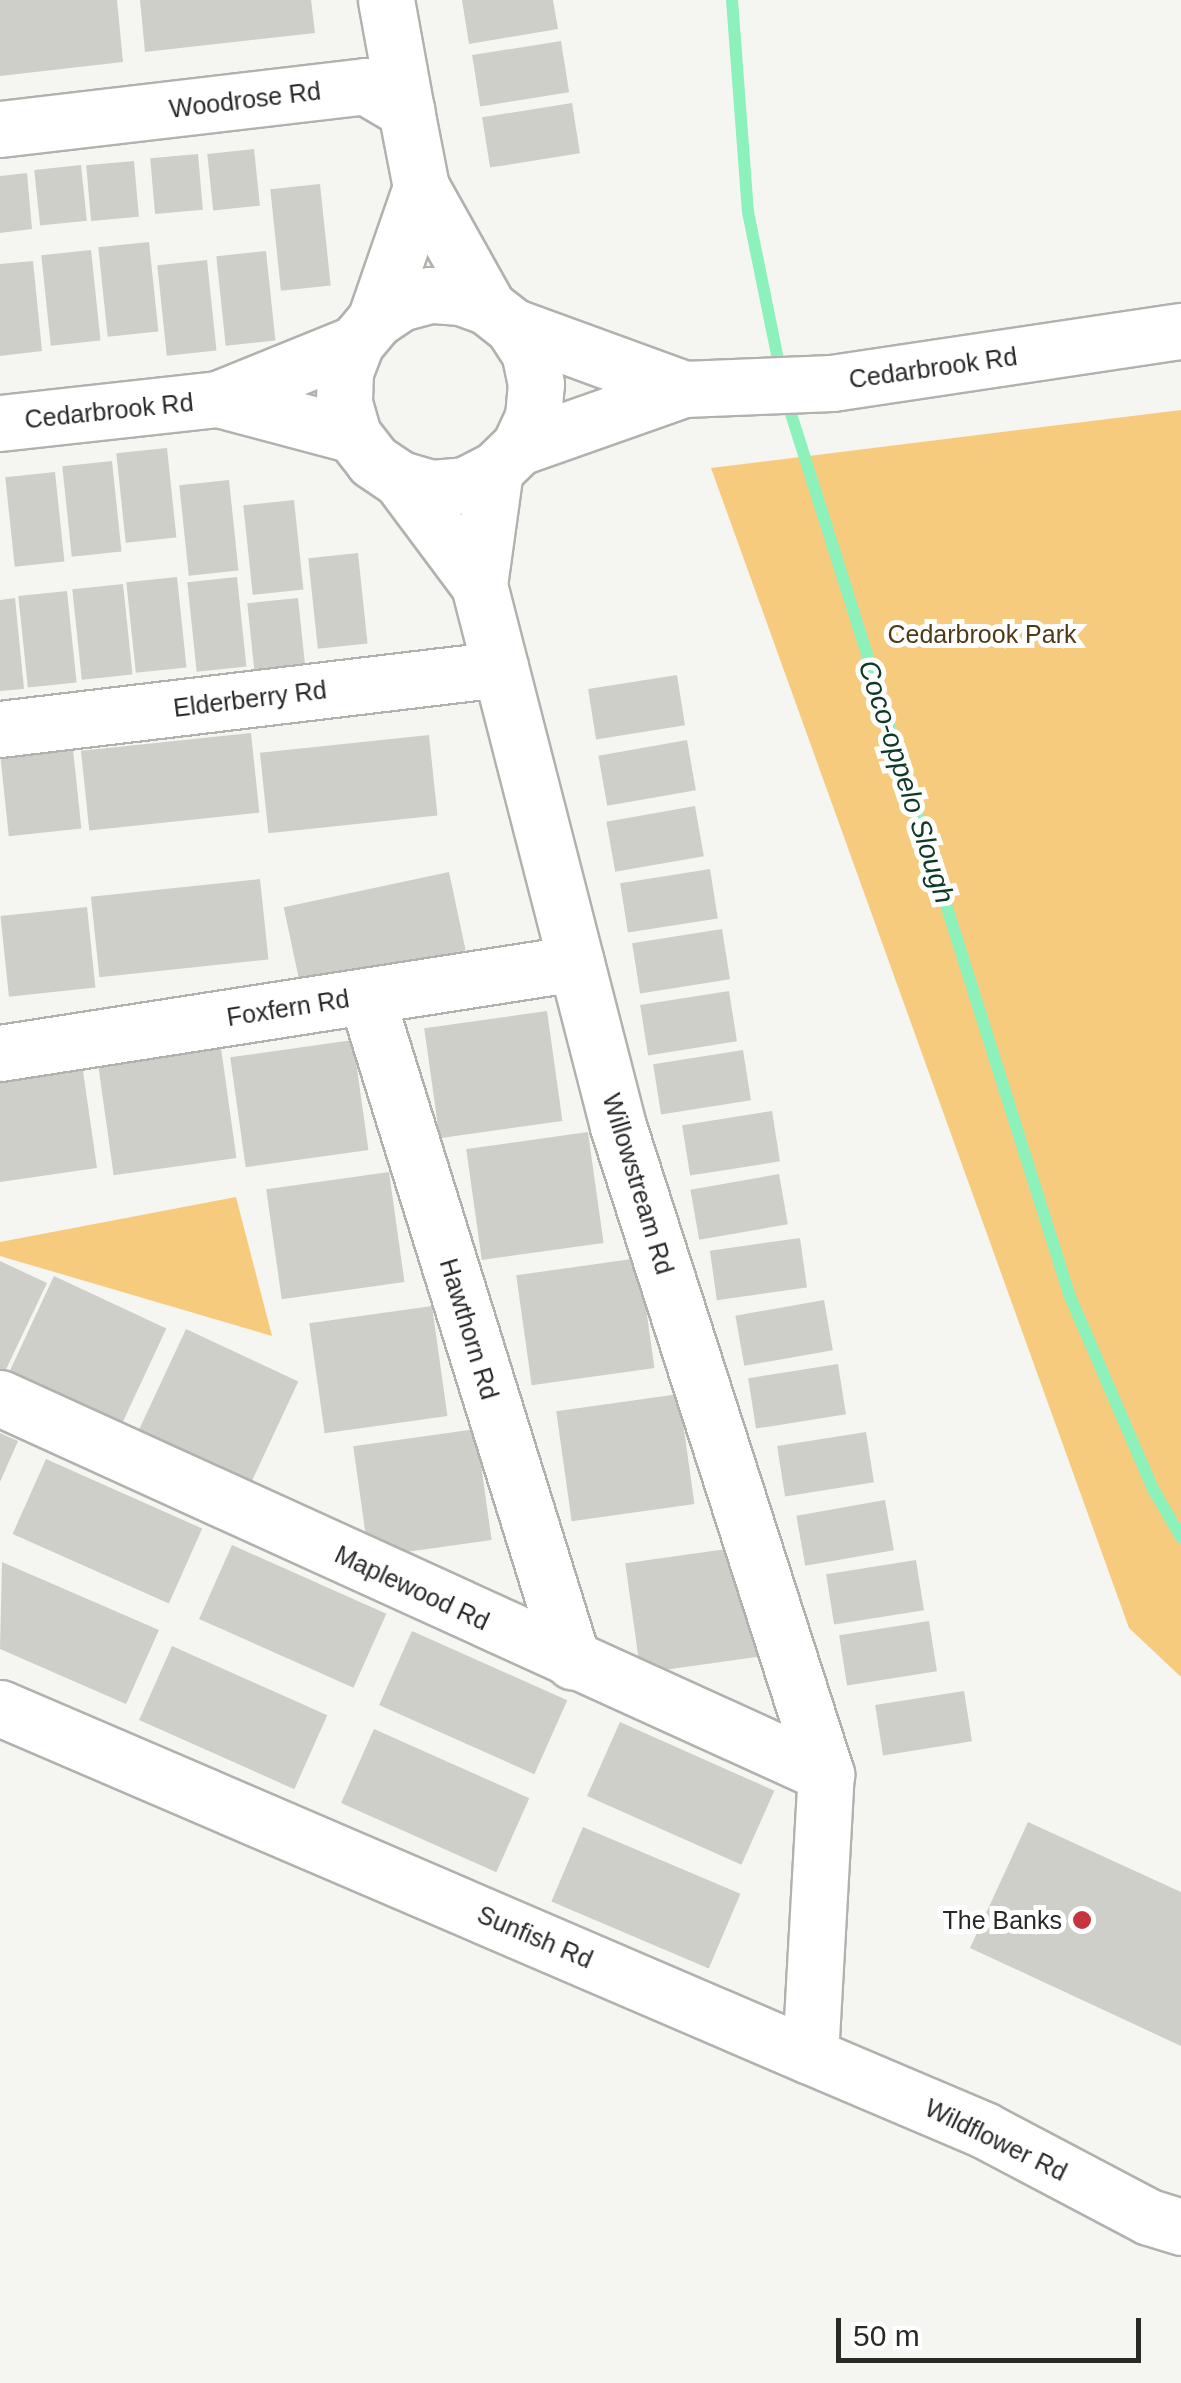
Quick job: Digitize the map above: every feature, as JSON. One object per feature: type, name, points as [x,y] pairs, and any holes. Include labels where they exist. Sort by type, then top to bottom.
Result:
[{"type":"street","points":[[386,0],[420,186],[500,317],[529,352],[536,384],[533,417],[507,459],[478,585]]},
{"type":"street","name":"Woodrose Rd","points":[[0,129],[365,86],[406,110]]},
{"type":"street","points":[[420,186],[365,332],[345,372],[344,403],[354,434],[373,461],[400,480],[478,585]]},
{"type":"street","points":[[218,399],[365,332],[400,303],[430,295],[460,296],[500,317],[684,389]]},
{"type":"street","name":"Cedarbrook Rd","points":[[684,389],[832,383],[1181,332]]},
{"type":"street","points":[[400,480],[432,488],[465,485],[507,459],[684,389]]},
{"type":"street","points":[[218,399],[354,434]]},
{"type":"street","name":"Cedarbrook Rd","points":[[0,423],[218,399]]},
{"type":"street","name":"Willowstream Rd","points":[[478,585],[618,1126],[826,1774]]},
{"type":"street","name":"Elderberry Rd","points":[[0,729],[500,669]]},
{"type":"street","name":"Foxfern Rd","points":[[0,1053],[576,962]]},
{"type":"street","name":"Hawthorn Rd","points":[[366,996],[572,1662]]},
{"type":"street","name":"Maplewood Rd","points":[[0,1398],[572,1662],[826,1774]]},
{"type":"street","name":"Sunfish Rd","points":[[0,1708],[810,2056]]},
{"type":"street","points":[[810,2056],[826,1774]]},
{"type":"street","name":"Wildflower Rd","points":[[810,2056],[984,2130],[1149,2217],[1181,2227]]},
{"type":"green space","name":"Cedarbrook Park","points":[[1181,410],[1181,1677],[1129,1628],[711,468]]},
{"type":"green space","points":[[236,1197],[272,1336],[0,1256],[0,1242]]},
{"type":"building","points":[[0,0],[117,0],[123,62],[0,76]]},
{"type":"building","points":[[140,0],[311,0],[315,33],[145,52]]},
{"type":"building","points":[[462,0],[553,0],[558,29],[469,44]]},
{"type":"building","points":[[561,41],[569,92],[480,106],[472,55]]},
{"type":"building","points":[[572,103],[580,153],[490,168],[482,117]]},
{"type":"building","points":[[254,149],[260,206],[213,211],[207,154]]},
{"type":"building","points":[[198,154],[203,210],[155,214],[150,158]]},
{"type":"building","points":[[134,161],[139,217],[91,221],[86,165]]},
{"type":"building","points":[[81,165],[87,221],[40,226],[34,170]]},
{"type":"building","points":[[27,173],[32,229],[0,233],[0,176]]},
{"type":"building","points":[[320,184],[331,285],[281,291],[270,189]]},
{"type":"building","points":[[149,242],[158,332],[108,337],[98,247]]},
{"type":"building","points":[[91,250],[101,341],[51,346],[41,255]]},
{"type":"building","points":[[266,251],[275,341],[226,346],[216,256]]},
{"type":"building","points":[[207,260],[217,351],[167,356],[157,265]]},
{"type":"building","points":[[33,261],[42,351],[0,356],[0,264]]},
{"type":"building","points":[[167,448],[176,538],[126,543],[116,453]]},
{"type":"building","points":[[112,461],[122,552],[72,557],[62,466]]},
{"type":"building","points":[[55,472],[64,562],[15,567],[5,477]]},
{"type":"building","points":[[229,480],[239,571],[189,576],[179,485]]},
{"type":"building","points":[[294,500],[303,590],[253,595],[243,505]]},
{"type":"building","points":[[358,553],[368,644],[318,649],[308,558]]},
{"type":"building","points":[[177,577],[187,668],[136,673],[126,582]]},
{"type":"building","points":[[237,577],[246,667],[197,672],[187,582]]},
{"type":"building","points":[[123,584],[133,675],[82,680],[72,589]]},
{"type":"building","points":[[67,591],[77,682],[28,688],[18,596]]},
{"type":"building","points":[[15,598],[24,689],[0,691],[0,600]]},
{"type":"building","points":[[298,598],[307,688],[257,693],[247,603]]},
{"type":"building","points":[[677,675],[685,725],[596,739],[588,689]]},
{"type":"building","points":[[251,733],[259,813],[89,830],[81,751]]},
{"type":"building","points":[[429,735],[437,816],[268,833],[260,753]]},
{"type":"building","points":[[687,740],[696,790],[607,806],[598,756]]},
{"type":"building","points":[[73,749],[81,829],[9,836],[0,757]]},
{"type":"building","points":[[695,806],[704,856],[615,872],[606,822]]},
{"type":"building","points":[[710,869],[718,918],[628,933],[620,883]]},
{"type":"building","points":[[449,872],[466,950],[300,985],[284,907]]},
{"type":"building","points":[[260,879],[268,960],[99,977],[91,897]]},
{"type":"building","points":[[87,907],[95,988],[9,997],[0,916]]},
{"type":"building","points":[[722,929],[730,979],[640,994],[632,943]]},
{"type":"building","points":[[729,991],[737,1041],[648,1055],[640,1005]]},
{"type":"building","points":[[547,1011],[562,1121],[440,1138],[424,1028]]},
{"type":"building","points":[[353,1040],[368,1150],[246,1167],[230,1057]]},
{"type":"building","points":[[221,1048],[236,1158],[114,1175],[98,1065]]},
{"type":"building","points":[[743,1050],[751,1100],[661,1115],[653,1064]]},
{"type":"building","points":[[81,1057],[97,1168],[0,1182],[0,1069]]},
{"type":"building","points":[[772,1111],[780,1161],[690,1176],[682,1125]]},
{"type":"building","points":[[588,1132],[604,1243],[482,1260],[466,1149]]},
{"type":"building","points":[[389,1172],[404,1282],[282,1299],[266,1189]]},
{"type":"building","points":[[779,1174],[788,1224],[699,1240],[690,1190]]},
{"type":"building","points":[[800,1238],[807,1288],[717,1300],[710,1251]]},
{"type":"building","points":[[639,1258],[654,1368],[532,1385],[516,1275]]},
{"type":"building","points":[[0,1261],[47,1283],[0,1382]]},
{"type":"building","points":[[54,1276],[166,1328],[119,1430],[7,1378]]},
{"type":"building","points":[[824,1300],[833,1350],[744,1366],[735,1316]]},
{"type":"building","points":[[432,1306],[447,1416],[325,1433],[309,1323]]},
{"type":"building","points":[[186,1329],[298,1381],[251,1482],[139,1430]]},
{"type":"building","points":[[838,1364],[846,1414],[756,1429],[748,1378]]},
{"type":"building","points":[[679,1394],[694,1504],[572,1521],[556,1411]]},
{"type":"building","points":[[476,1429],[492,1540],[369,1557],[353,1446]]},
{"type":"building","points":[[866,1432],[874,1482],[785,1496],[777,1446]]},
{"type":"building","points":[[0,1433],[18,1441],[0,1482]]},
{"type":"building","points":[[46,1459],[202,1529],[169,1603],[13,1534]]},
{"type":"building","points":[[885,1500],[894,1550],[805,1566],[796,1516]]},
{"type":"building","points":[[232,1545],[386,1614],[353,1688],[199,1619]]},
{"type":"building","points":[[748,1546],[763,1656],[641,1673],[625,1563]]},
{"type":"building","points":[[916,1560],[924,1610],[834,1625],[826,1574]]},
{"type":"building","points":[[2,1562],[159,1630],[126,1704],[0,1649]]},
{"type":"building","points":[[929,1621],[937,1671],[847,1686],[839,1635]]},
{"type":"building","points":[[412,1631],[567,1700],[534,1774],[379,1705]]},
{"type":"building","points":[[172,1646],[327,1715],[294,1789],[139,1720]]},
{"type":"building","points":[[964,1691],[972,1741],[883,1755],[875,1705]]},
{"type":"building","points":[[620,1722],[774,1791],[741,1865],[587,1796]]},
{"type":"building","points":[[374,1729],[529,1798],[496,1872],[341,1803]]},
{"type":"building","name":"The Banks","points":[[1028,1822],[1181,1892],[1181,2046],[970,1948]]},
{"type":"building","points":[[583,1827],[740,1894],[709,1968],[551,1902]]},
{"type":"waterway","name":"Coco-oppelo Slough","points":[[732,0],[748,212],[781,374]]},
{"type":"waterway","name":"Coco-oppelo Slough","points":[[786,398],[1069,1294],[1153,1489],[1181,1537]]},
{"type":"place","name":"The Banks","points":[[1082,1920]]}]
